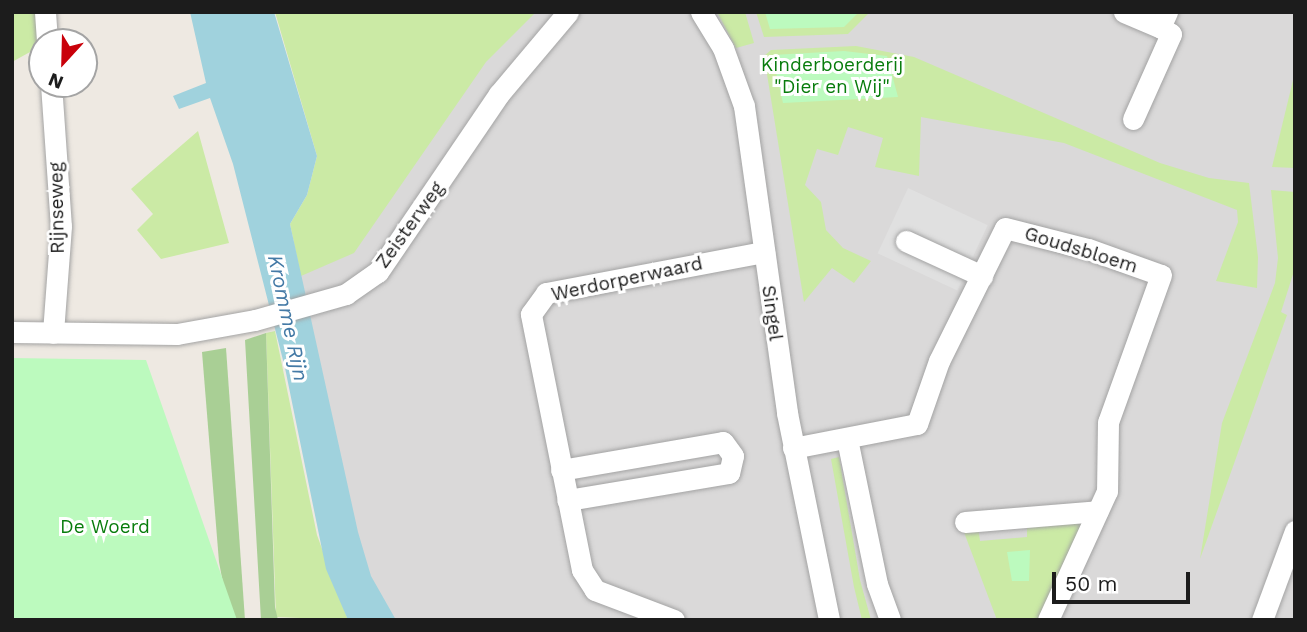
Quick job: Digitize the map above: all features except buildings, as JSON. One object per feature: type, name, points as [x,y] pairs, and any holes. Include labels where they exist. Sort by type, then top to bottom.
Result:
[{"type":"street","name":"Zeisterweg","points":[[12,332],[177,334],[262,318],[346,294],[378,272],[499,94],[569,12]]},
{"type":"street","name":"Singel","points":[[701,12],[723,48],[744,106],[793,448],[829,620]]},
{"type":"street","points":[[1125,12],[1164,20],[1171,34],[1133,119]]},
{"type":"street","name":"Rijnseweg","points":[[52,98],[61,226],[53,333]]},
{"type":"street","name":"Goudsbloem","points":[[793,448],[916,424],[939,361],[1005,228],[1088,249],[1161,275],[1108,422],[1107,491],[1048,620]]},
{"type":"street","points":[[906,240],[982,276]]},
{"type":"street","name":"Werdorperwaard","points":[[674,620],[596,590],[582,570],[531,314],[546,293],[764,252]]},
{"type":"street","points":[[848,439],[877,584],[890,620]]},
{"type":"street","points":[[561,470],[723,442],[733,456],[729,473],[567,500]]},
{"type":"street","points":[[965,522],[1098,511]]},
{"type":"street","points":[[1262,620],[1293,541]]},
{"type":"shaded area","points":[[443,12],[1295,12],[1295,620],[386,620],[363,584],[287,251]]},
{"type":"shaded area","points":[[908,188],[988,225],[957,290],[878,253]]},
{"type":"green space","points":[[12,12],[36,12],[37,28],[28,28],[28,53],[12,62]]},
{"type":"green space","points":[[275,12],[536,12],[486,62],[354,253],[301,276],[290,224],[307,195],[317,156]]},
{"type":"green space","points":[[717,12],[745,12],[754,43],[736,48]]},
{"type":"green space","points":[[756,12],[870,12],[848,34],[764,37]]},
{"type":"green space","name":"Kinderboerderij \"Dier en Wij\"","points":[[765,12],[859,12],[844,27],[770,29]]},
{"type":"green space","points":[[856,46],[914,57],[1160,163],[1209,178],[1249,183],[1258,257],[1257,288],[1216,281],[1238,222],[1237,210],[1064,143],[921,117],[919,176],[875,167],[883,138],[848,127],[838,155],[817,149],[805,185],[821,202],[826,230],[843,248],[871,261],[854,283],[832,268],[804,302],[764,56],[771,50]]},
{"type":"green space","name":"Kinderboerderij \"Dier en Wij\"","points":[[844,51],[887,56],[898,97],[783,103],[772,55]]},
{"type":"green space","points":[[1295,72],[1295,168],[1272,167]]},
{"type":"green space","points":[[198,131],[229,243],[161,259],[137,230],[153,214],[131,189]]},
{"type":"green space","points":[[1271,190],[1295,192],[1295,268],[1281,312],[1287,315],[1200,559],[1222,423],[1275,283],[1278,258]]},
{"type":"green space","points":[[275,331],[317,535],[348,620],[276,617],[266,333]]},
{"type":"green space","points":[[266,333],[275,607],[278,620],[261,620],[245,340]]},
{"type":"green space","points":[[226,348],[245,620],[230,620],[219,562],[202,352]]},
{"type":"green space","name":"De Woerd","points":[[12,358],[146,360],[237,620],[12,620]]},
{"type":"green space","points":[[839,457],[860,580],[871,620],[862,620],[854,587],[831,459]]},
{"type":"green space","points":[[1081,520],[1083,536],[1052,584],[1058,589],[1043,620],[997,620],[962,527],[978,527],[980,541],[1027,537],[1027,525]]},
{"type":"green space","points":[[1030,550],[1029,581],[1012,581],[1007,552]]},
{"type":"water","name":"Kromme Rijn","points":[[190,12],[274,12],[317,156],[307,195],[290,224],[358,532],[371,576],[396,620],[348,620],[326,569],[285,368],[233,164],[210,98],[179,109],[173,96],[206,83]]}]
